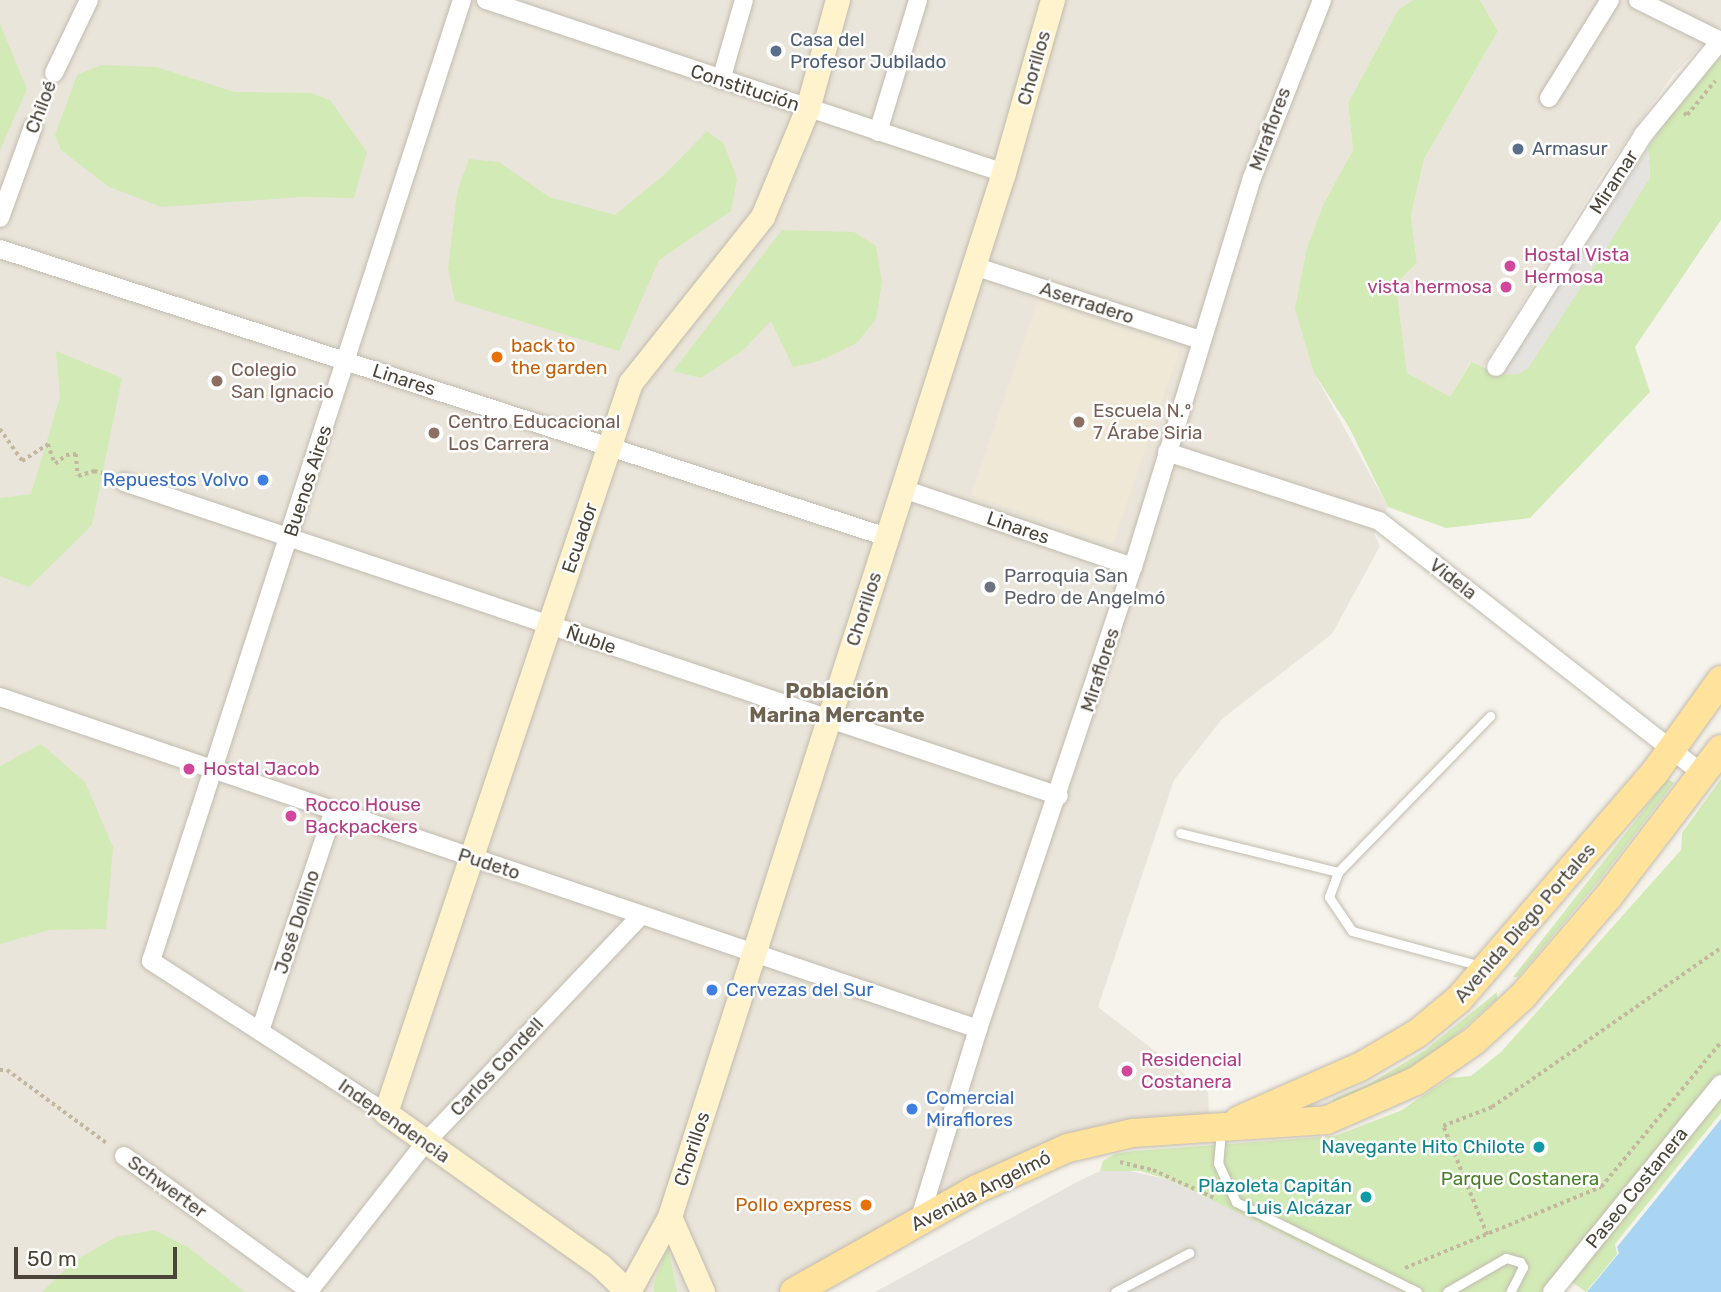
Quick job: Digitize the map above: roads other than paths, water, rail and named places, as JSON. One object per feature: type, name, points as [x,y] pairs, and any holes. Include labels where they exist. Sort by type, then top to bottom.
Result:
[{"type":"main road","name":"Avenida Diego Portales","points":[[1223,1126],[1324,1085],[1402,1043],[1459,999],[1489,969],[1671,750],[1721,680]]},
{"type":"main road","points":[[1223,1126],[1287,1126],[1350,1114],[1449,1060],[1523,996],[1608,897],[1721,749]]},
{"type":"main road","points":[[1489,969],[1523,996]]},
{"type":"main road","name":"Avenida Angelmó","points":[[794,1292],[1011,1171],[1068,1148],[1133,1133],[1223,1126]]},
{"type":"street","name":"Chiloé","points":[[54,73],[89,0]]},
{"type":"street","name":"Buenos Aires","points":[[151,961],[290,539],[462,0]]},
{"type":"street","name":"Constitución","points":[[486,0],[1004,173]]},
{"type":"street","points":[[721,80],[744,0]]},
{"type":"street","name":"Ecuador","points":[[386,1113],[611,447],[619,414],[644,362],[714,285],[764,217],[808,109],[838,0]]},
{"type":"street","points":[[877,132],[918,0]]},
{"type":"street","name":"Chorillos","points":[[629,1292],[670,1217],[1004,173],[1053,0]]},
{"type":"street","name":"Miraflores","points":[[919,1221],[978,1028],[1059,796],[1133,567],[1201,340],[1275,110],[1322,0]]},
{"type":"street","points":[[1549,98],[1610,0]]},
{"type":"street","points":[[1638,0],[1721,41]]},
{"type":"street","name":"Miramar","points":[[1496,368],[1643,135],[1721,41]]},
{"type":"street","name":"Chiloé","points":[[0,218],[33,127]]},
{"type":"street","name":"Linares","points":[[0,249],[887,537]]},
{"type":"street","name":"Aserradero","points":[[974,266],[1201,340]]},
{"type":"street","name":"Videla","points":[[1167,452],[1379,521],[1703,774]]},
{"type":"street","name":"Ñuble","points":[[124,482],[1059,796]]},
{"type":"street","name":"Linares","points":[[903,489],[1133,567]]},
{"type":"street","name":"Pudeto","points":[[0,697],[333,813],[978,1028]]},
{"type":"street","name":"José Dollino","points":[[260,1031],[333,813]]},
{"type":"street","name":"Carlos Condell","points":[[310,1291],[425,1143],[641,915]]},
{"type":"street","name":"Independencia","points":[[151,961],[386,1113],[601,1266],[629,1292]]},
{"type":"street","name":"Paseo Costanera","points":[[1552,1292],[1721,1084]]},
{"type":"street","name":"Schwerter","points":[[124,1156],[310,1291]]},
{"type":"street","points":[[670,1217],[703,1292]]},
{"type":"lane","points":[[1489,969],[1352,931],[1329,897],[1338,872],[1490,716]]},
{"type":"lane","points":[[1180,833],[1338,872]]},
{"type":"lane","points":[[1223,1126],[1218,1163],[1236,1202],[1418,1292]]},
{"type":"lane","points":[[1115,1292],[1189,1253]]},
{"type":"lane","points":[[1447,1292],[1506,1258],[1520,1262],[1522,1267],[1510,1292]]},
{"type":"water","points":[[1721,1119],[1721,1292],[1587,1292],[1619,1253],[1617,1247]]},
{"type":"place","name":"Casa del Profesor Jubilado","points":[[776,51]]},
{"type":"place","name":"Armasur","points":[[1518,149]]},
{"type":"place","name":"Hostal Vista Hermosa","points":[[1510,266]]},
{"type":"place","name":"vista hermosa","points":[[1506,287]]},
{"type":"place","name":"back to the garden","points":[[497,357]]},
{"type":"place","name":"Colegio San Ignacio","points":[[217,381]]},
{"type":"place","name":"Escuela N.º 7 Árabe Siria","points":[[1079,422]]},
{"type":"place","name":"Centro Educacional Los Carrera","points":[[434,433]]},
{"type":"place","name":"Repuestos Volvo","points":[[263,480]]},
{"type":"place","name":"Parroquia San Pedro de Angelmó","points":[[990,587]]},
{"type":"place","name":"Hostal Jacob","points":[[189,769]]},
{"type":"place","name":"Rocco House Backpackers","points":[[291,816]]},
{"type":"place","name":"Cervezas del Sur","points":[[712,990]]},
{"type":"place","name":"Residencial Costanera","points":[[1127,1071]]},
{"type":"place","name":"Comercial Miraflores","points":[[912,1109]]},
{"type":"place","name":"Navegante Hito Chilote","points":[[1539,1147]]},
{"type":"place","name":"Plazoleta Capitán Luis Alcázar","points":[[1366,1197]]},
{"type":"place","name":"Pollo express","points":[[866,1205]]},
{"type":"district","name":"Población Marina Mercante","points":[[837,703]]},
{"type":"park label","name":"Parque Costanera","points":[[1520,1179]]}]
